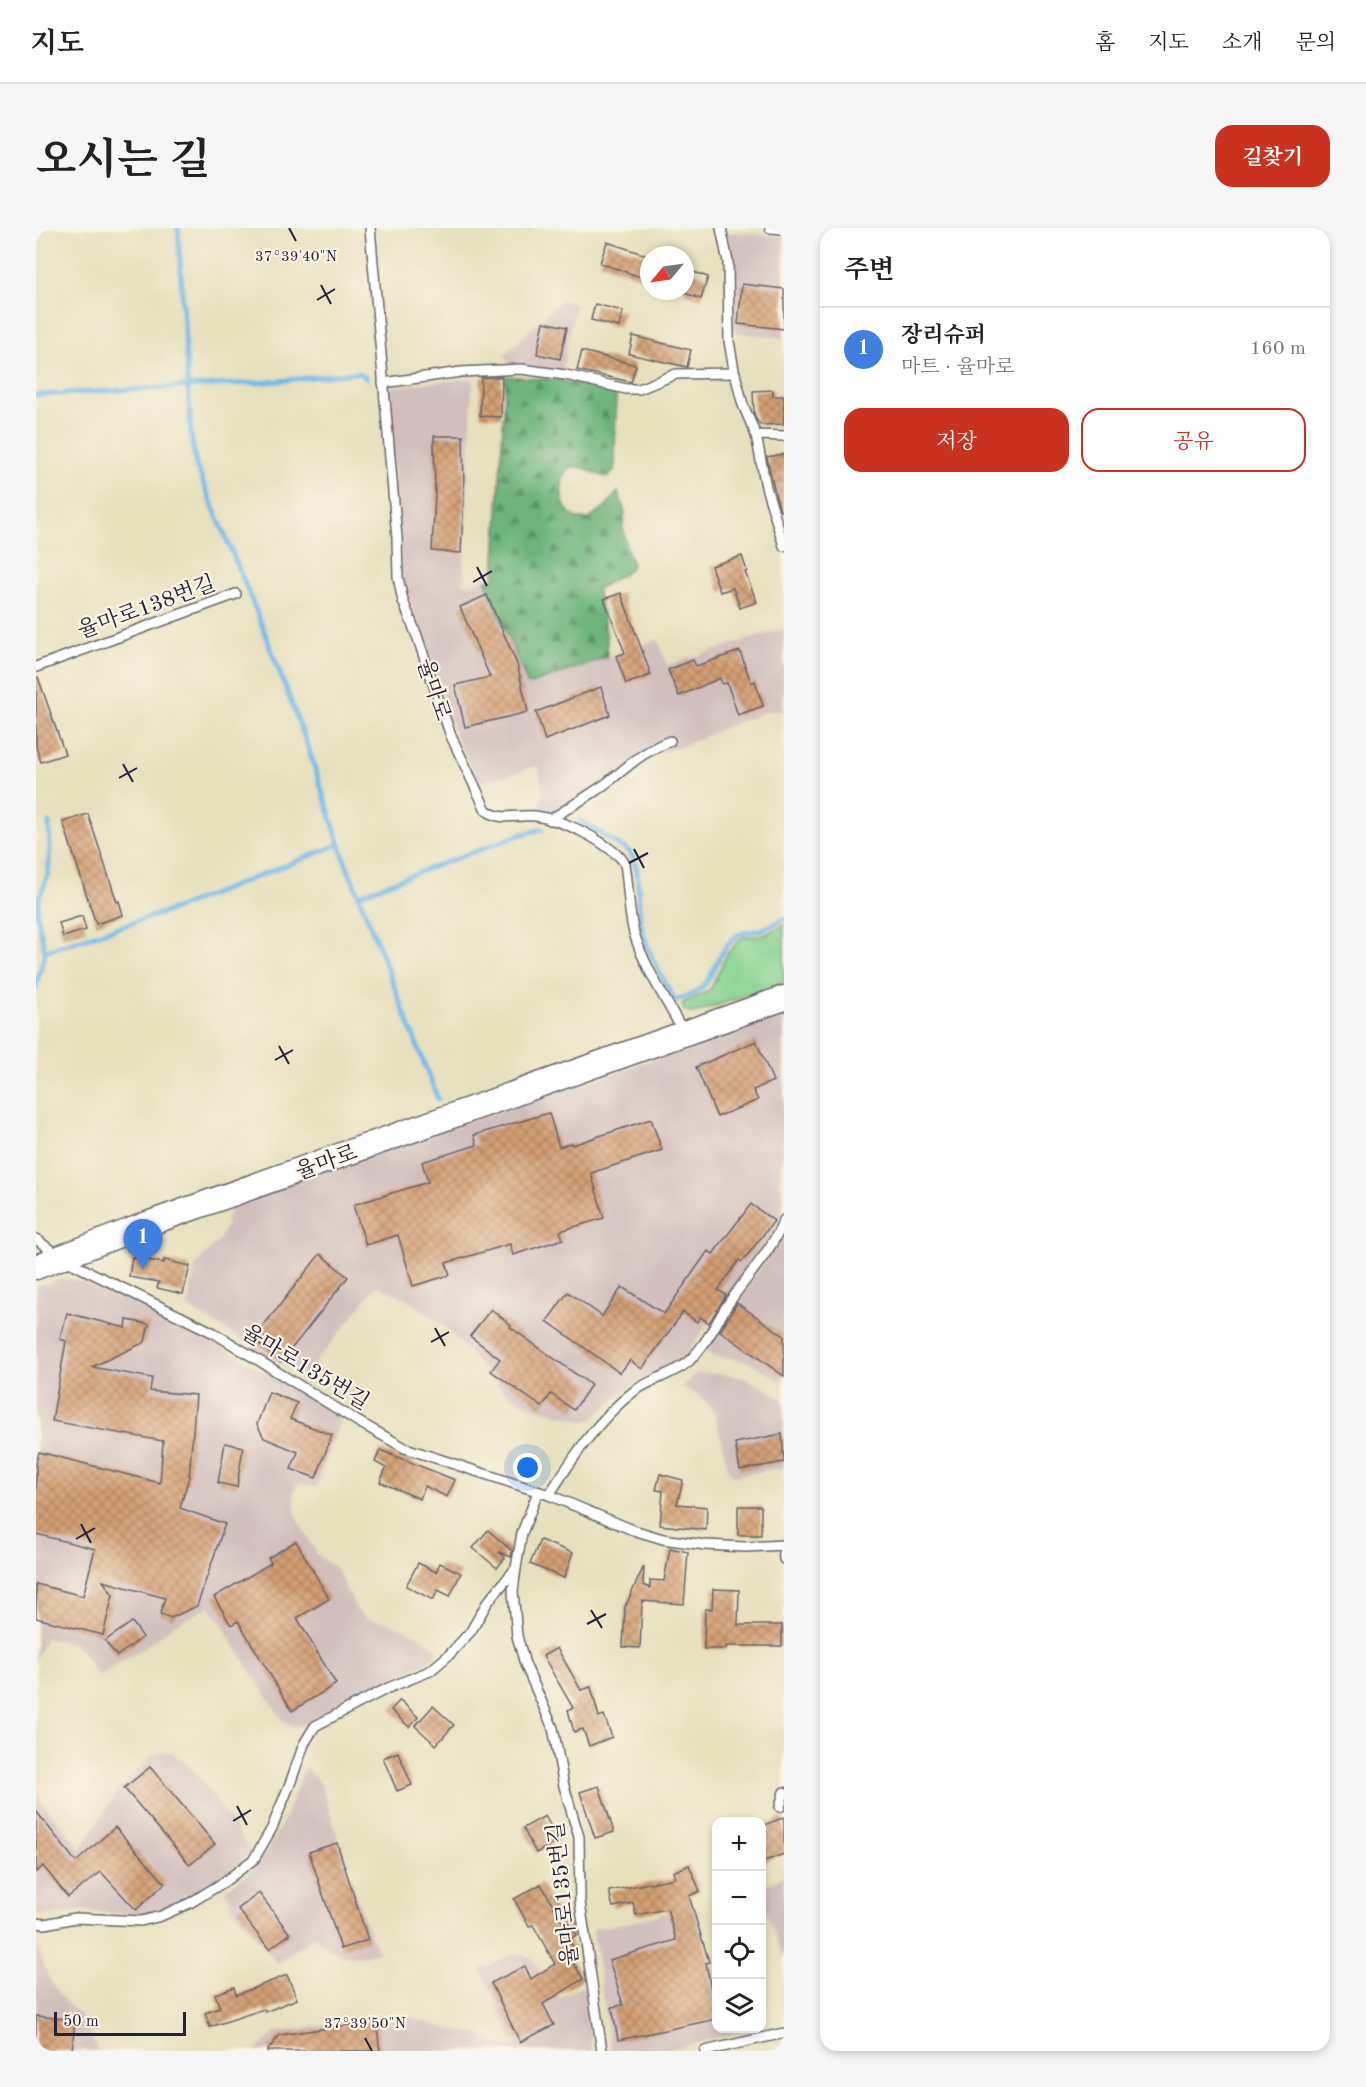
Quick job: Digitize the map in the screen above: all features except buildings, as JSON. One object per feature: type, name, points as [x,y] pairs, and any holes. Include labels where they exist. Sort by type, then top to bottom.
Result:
[{"type":"street","name":"율마로","points":[[36,1267],[150,1223],[784,998]]},
{"type":"lane","name":"율마로","points":[[370,228],[397,538],[398,577],[403,601],[451,736],[486,810],[494,816],[534,816],[569,825],[620,857],[625,864],[631,918],[639,948],[684,1033]]},
{"type":"lane","points":[[721,228],[728,262],[729,341],[735,373],[743,405],[756,435],[766,487],[784,546]]},
{"type":"lane","points":[[770,228],[784,229]]},
{"type":"lane","points":[[383,383],[460,372],[521,369],[566,375],[626,389],[639,388],[676,374],[735,373]]},
{"type":"lane","points":[[756,435],[784,436]]},
{"type":"lane","name":"율마로138번길","points":[[36,667],[236,594]]},
{"type":"lane","points":[[550,820],[603,786],[636,758],[670,741]]},
{"type":"lane","points":[[549,1495],[582,1445],[613,1410],[640,1388],[688,1362],[702,1346],[729,1303],[776,1239],[784,1220]]},
{"type":"lane","points":[[36,1239],[61,1258]]},
{"type":"lane","name":"율마로135번길","points":[[61,1258],[214,1334],[405,1448],[549,1495],[633,1530],[663,1539],[705,1545],[745,1547],[783,1545],[784,1559]]},
{"type":"lane","name":"율마로135번길","points":[[538,1492],[522,1533],[516,1569],[513,1591],[517,1636],[525,1664],[553,1728],[564,1786],[579,1837],[580,1902],[602,2051]]},
{"type":"lane","points":[[36,1923],[45,1924],[75,1918],[141,1921],[161,1916],[190,1903],[224,1882],[254,1859],[272,1828],[304,1744],[315,1726],[388,1688],[430,1671],[449,1655],[471,1631],[488,1603],[516,1569]]},
{"type":"lane","points":[[780,1807],[784,1792]]},
{"type":"lane","points":[[705,2051],[784,2033]]},
{"type":"shaded area","points":[[733,232],[784,237],[784,338],[734,332],[733,258],[727,235]]},
{"type":"shaded area","points":[[561,300],[575,305],[563,369],[511,367],[504,355]]},
{"type":"shaded area","points":[[473,378],[463,585],[485,580],[528,685],[658,639],[667,665],[784,628],[784,711],[768,711],[684,746],[653,755],[625,778],[568,817],[538,810],[543,794],[538,766],[478,783],[456,736],[426,644],[407,596],[402,573],[387,387]]},
{"type":"shaded area","points":[[784,1011],[784,1137],[779,1182],[784,1195],[783,1208],[775,1230],[686,1354],[619,1395],[593,1419],[585,1421],[521,1402],[503,1390],[434,1318],[406,1299],[380,1286],[375,1288],[304,1377],[188,1308],[195,1266],[219,1240],[225,1228],[231,1203],[372,1153],[601,1078]]},
{"type":"shaded area","points":[[784,1231],[784,1382],[749,1362],[714,1356],[705,1351]]},
{"type":"shaded area","points":[[61,1279],[73,1279],[89,1284],[131,1301],[206,1338],[279,1380],[340,1419],[317,1487],[298,1483],[294,1492],[295,1510],[302,1527],[317,1554],[337,1570],[358,1612],[368,1619],[390,1623],[411,1632],[436,1647],[438,1653],[428,1662],[340,1703],[303,1725],[292,1726],[282,1720],[210,1606],[174,1625],[145,1647],[99,1676],[75,1643],[45,1638],[36,1659],[36,1286]]},
{"type":"shaded area","points":[[710,1373],[741,1377],[784,1400],[784,1468],[733,1476],[728,1468],[715,1415],[709,1405],[699,1396],[682,1386],[695,1374]]},
{"type":"shaded area","points":[[162,1752],[173,1753],[204,1783],[243,1839],[250,1853],[226,1874],[162,1910],[139,1915],[81,1911],[54,1915],[36,1914],[36,1795],[81,1849],[120,1788],[152,1756]]},
{"type":"shaded area","points":[[306,1766],[321,1785],[364,1920],[378,1952],[359,1957],[346,1956],[333,1951],[315,1936],[277,1963],[234,1910],[225,1889],[249,1873],[265,1853],[281,1826]]},
{"type":"shaded area","points":[[784,1877],[784,1960],[766,1911],[766,1884]]},
{"type":"shaded area","points":[[694,1905],[712,1967],[712,2033],[737,2033],[662,2051],[611,2051],[593,1929],[635,1921]]},
{"type":"shaded area","points":[[36,1943],[49,1979],[64,2000],[80,2015],[98,2051],[36,2051]]},
{"type":"shaded area","points":[[513,1953],[531,1957],[560,1998],[584,1985],[592,2051],[255,2051],[276,2032],[392,2015],[409,2017],[460,2032],[476,2033],[507,2048],[517,2047],[481,1970]]},
{"type":"green space","points":[[506,376],[559,380],[616,391],[615,469],[608,477],[585,468],[568,468],[563,480],[562,494],[565,507],[569,512],[577,518],[588,520],[606,506],[618,492],[625,512],[623,527],[632,563],[630,570],[597,589],[607,637],[607,657],[528,685],[485,580],[494,579]]},
{"type":"green space","points":[[784,925],[784,982],[701,1011],[692,1013],[684,1010],[682,1005],[684,1002],[711,988],[727,954],[739,940],[744,937],[764,935]]},
{"type":"waterway","points":[[178,228],[191,435],[196,465],[261,623],[308,747],[344,858],[438,1099]]},
{"type":"waterway","points":[[36,395],[268,382],[353,373],[359,373],[366,378]]},
{"type":"waterway","points":[[579,820],[630,852],[634,859],[644,934],[655,964],[675,1000],[699,990],[706,983],[719,958],[736,936],[766,928],[784,919]]},
{"type":"waterway","points":[[49,823],[48,875],[39,898],[37,915],[45,951],[172,910],[340,844]]},
{"type":"waterway","points":[[358,895],[519,835],[542,829]]},
{"type":"waterway","points":[[36,986],[45,951]]},
{"type":"place","name":"장리슈퍼","points":[[143,1269]]}]
